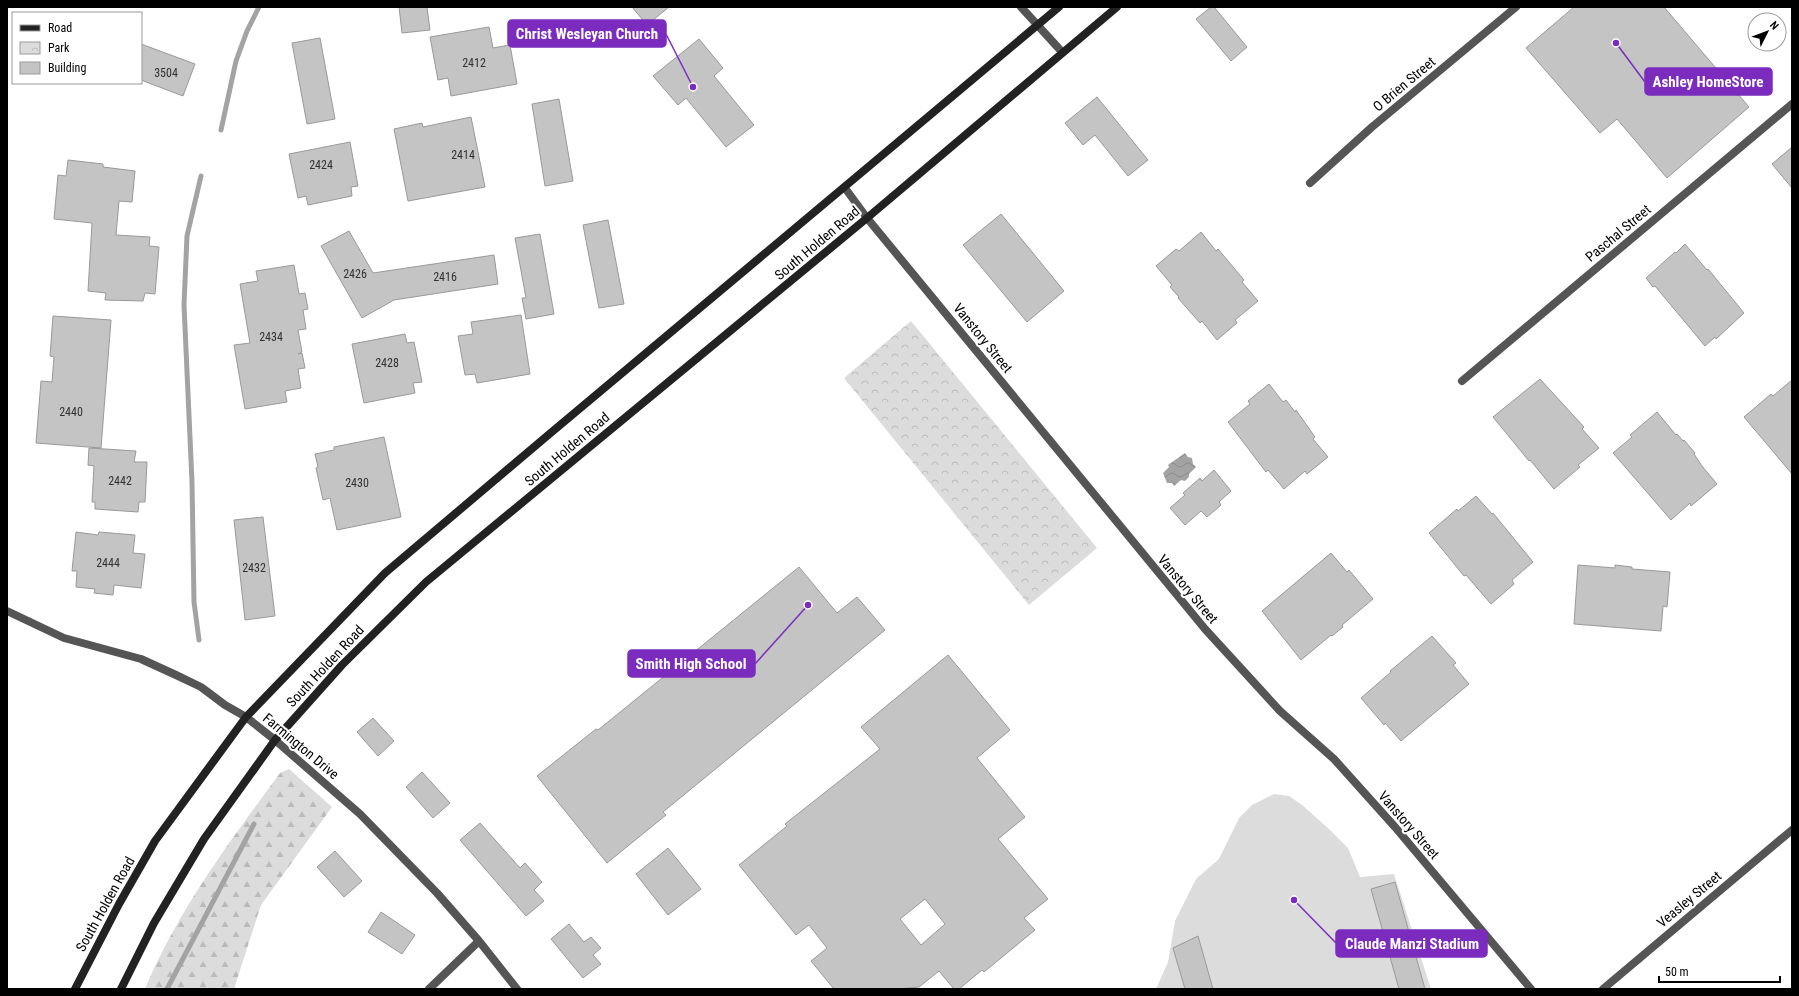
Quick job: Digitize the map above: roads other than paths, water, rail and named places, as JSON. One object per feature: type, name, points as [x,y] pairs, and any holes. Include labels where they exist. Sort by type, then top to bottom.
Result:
[{"type":"main road","name":"South Holden Road","points":[[75,989],[119,904],[155,841],[246,717],[404,556],[845,188],[1059,7]]},
{"type":"main road","name":"South Holden Road","points":[[121,989],[154,923],[204,839],[275,740],[342,665],[426,582],[867,218],[1117,7]]},
{"type":"street","points":[[1021,7],[1062,52]]},
{"type":"street","name":"O Brien Street","points":[[1310,182],[1372,127],[1516,7]]},
{"type":"street","name":"Paschal Street","points":[[1462,381],[1792,104]]},
{"type":"street","name":"Vanstory Street","points":[[845,188],[867,218],[1205,630],[1280,711],[1334,758],[1395,827],[1532,989]]},
{"type":"street","name":"Farmington Drive","points":[[7,611],[64,638],[141,659],[201,687],[225,705],[246,717],[275,740],[360,814],[437,893],[479,941],[517,989]]},
{"type":"street","name":"Veasley Street","points":[[1603,989],[1792,830]]},
{"type":"street","points":[[429,989],[479,941]]},
{"type":"water","points":[[1185,453],[1188,457],[1192,458],[1193,464],[1196,467],[1185,481],[1181,480],[1174,486],[1172,483],[1167,483],[1163,473],[1169,467],[1168,465]]},
{"type":"waterway","points":[[221,130],[236,61],[247,31],[259,7]]},
{"type":"waterway","points":[[199,640],[194,602],[192,482],[184,305],[187,236],[201,176]]},
{"type":"waterway","points":[[167,989],[254,824]]},
{"type":"place","name":"Ashley HomeStore","points":[[1616,43]]},
{"type":"place","name":"Christ Wesleyan Church","points":[[693,87]]},
{"type":"place","name":"Smith High School","points":[[808,605]]},
{"type":"place","name":"Claude Manzi Stadium","points":[[1294,900]]}]
